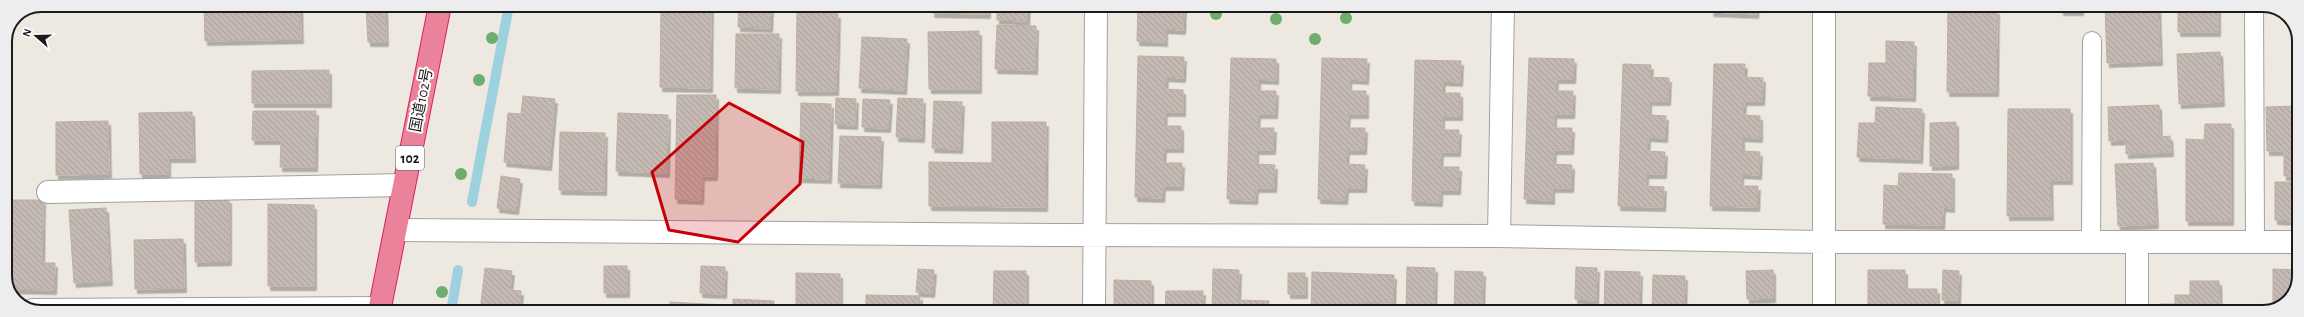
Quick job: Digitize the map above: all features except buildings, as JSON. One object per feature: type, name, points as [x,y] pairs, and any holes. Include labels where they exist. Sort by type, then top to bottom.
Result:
[{"type":"highway","name":"国道102号","points":[[381,305],[439,12]]},
{"type":"street","points":[[1094,305],[1096,12]]},
{"type":"street","points":[[1499,236],[1503,12]]},
{"type":"street","points":[[1824,12],[1824,305]]},
{"type":"street","points":[[48,192],[404,185]]},
{"type":"street","points":[[396,230],[1499,236],[1825,242],[2292,242]]},
{"type":"street","points":[[2137,242],[2137,305]]},
{"type":"lane","points":[[2254,12],[2255,242]]},
{"type":"lane","points":[[2091,242],[2092,41]]},
{"type":"highlighted area","points":[[729,103],[803,142],[800,184],[738,242],[669,230],[652,172]]},
{"type":"waterway","points":[[472,202],[508,12]]},
{"type":"waterway","points":[[452,305],[458,270]]}]
